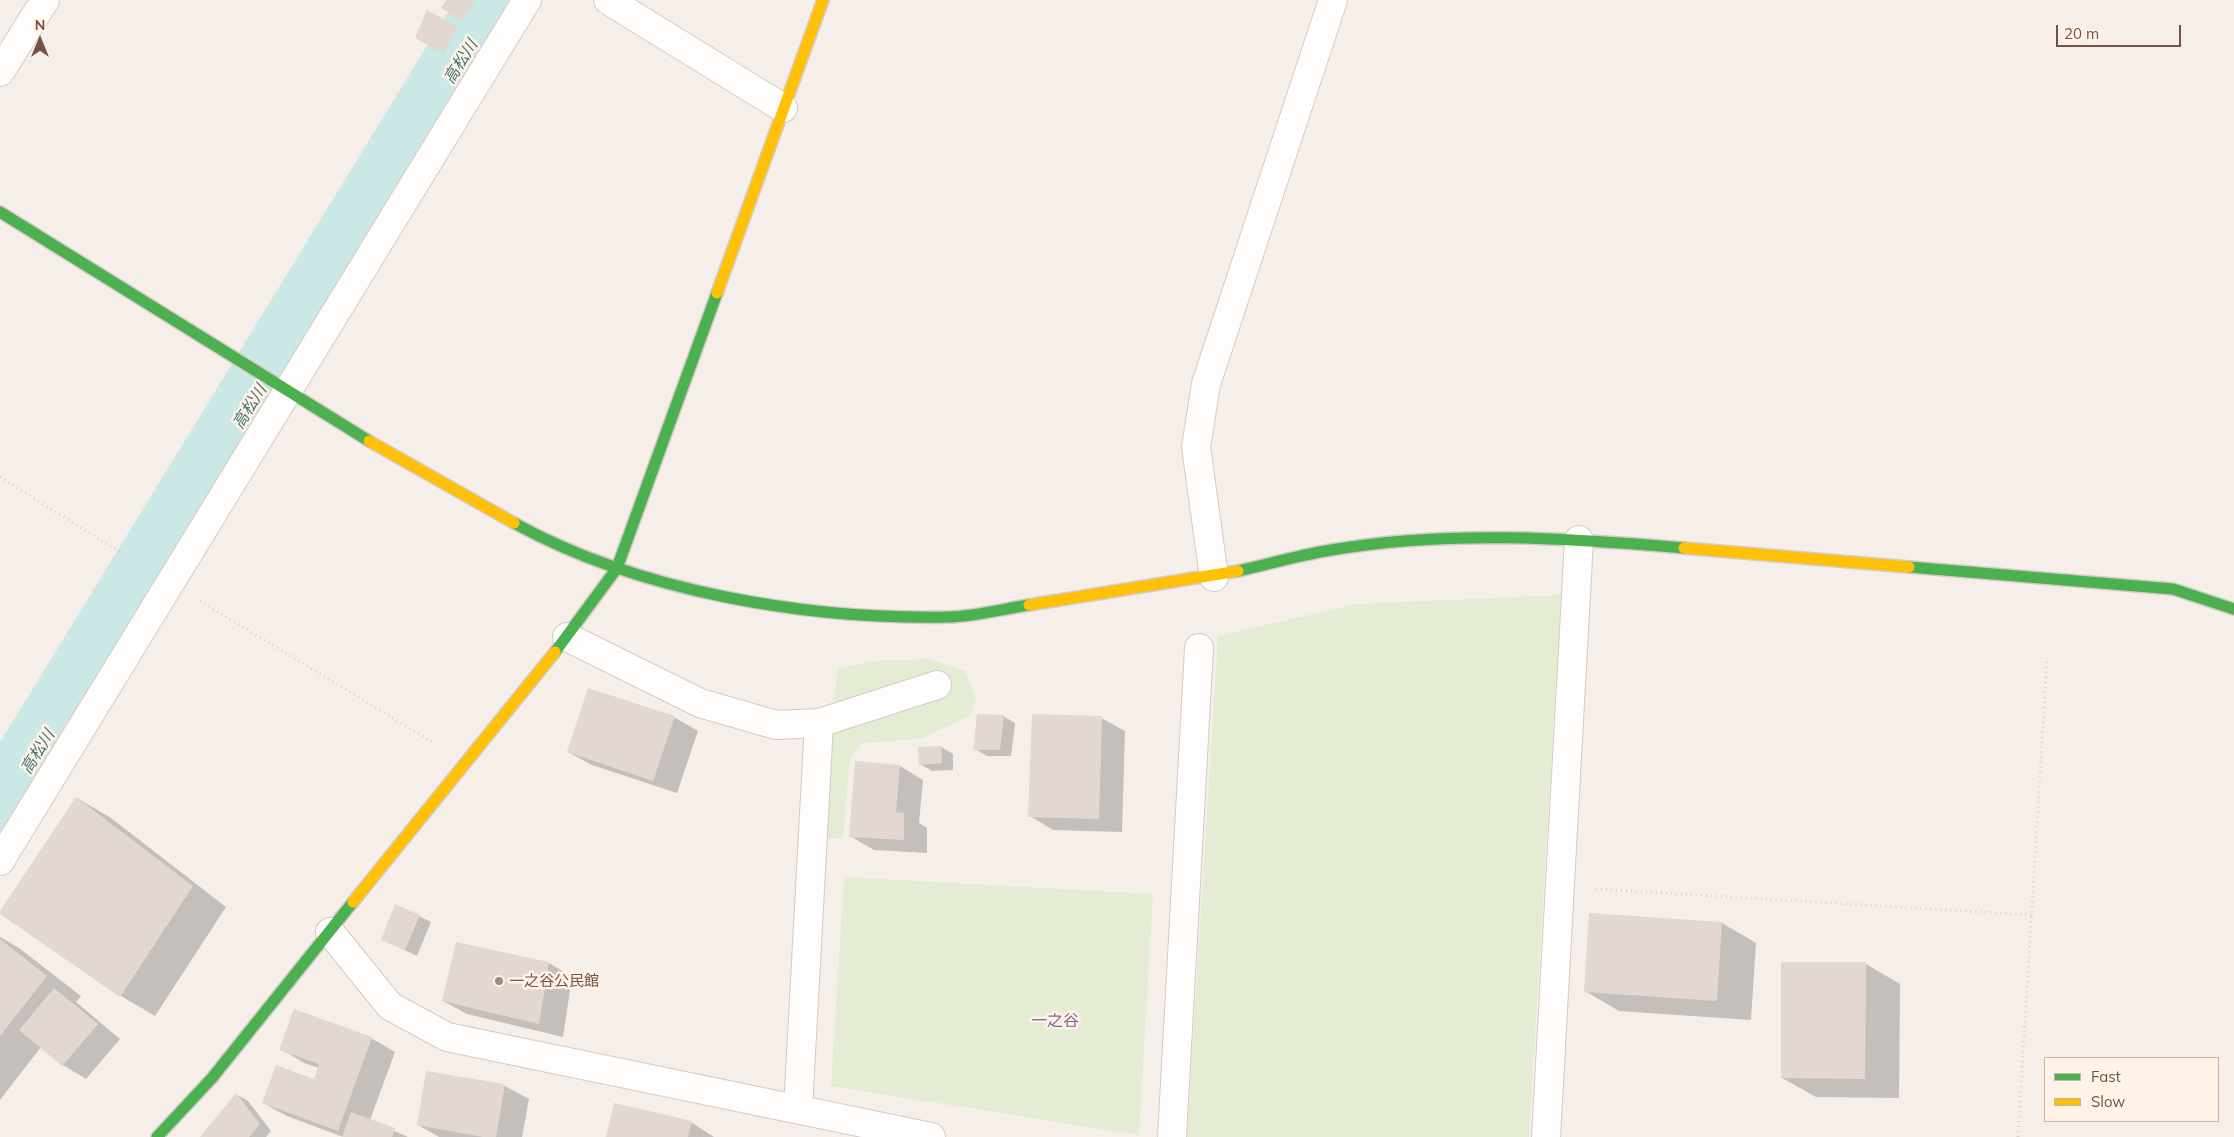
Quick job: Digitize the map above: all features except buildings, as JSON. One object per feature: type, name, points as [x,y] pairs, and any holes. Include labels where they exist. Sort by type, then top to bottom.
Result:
[{"type":"street","points":[[0,72],[45,0]]},
{"type":"street","points":[[0,861],[169,582],[283,388],[527,0]]},
{"type":"street","points":[[608,0],[783,108]]},
{"type":"street","points":[[157,1137],[212,1078],[567,637],[617,568],[823,0]]},
{"type":"street","points":[[1214,577],[1196,447],[1206,384],[1333,0]]},
{"type":"street","points":[[0,212],[406,464],[527,530],[617,568],[716,596],[841,614],[952,617],[1214,577],[1331,550],[1432,539],[1579,540],[2173,590],[2234,609]]},
{"type":"street","points":[[1546,1137],[1579,540]]},
{"type":"street","points":[[567,637],[700,703],[776,725],[819,723],[937,685]]},
{"type":"street","points":[[1172,1137],[1199,648]]},
{"type":"street","points":[[798,1110],[819,723]]},
{"type":"street","points":[[330,932],[390,1006],[447,1037],[931,1137]]},
{"type":"path","points":[[0,477],[132,560]]},
{"type":"path","points":[[169,582],[466,762]]},
{"type":"path","points":[[2018,1137],[2047,659]]},
{"type":"path","points":[[1560,887],[2032,915]]},
{"type":"green space","points":[[1561,595],[1529,1137],[1187,1137],[1218,636],[1357,604]]},
{"type":"green space","points":[[927,659],[965,671],[976,698],[970,716],[920,739],[863,743],[850,758],[843,838],[822,838],[828,741],[838,669],[870,661]]},
{"type":"green space","points":[[844,877],[1153,894],[1139,1135],[831,1086]]},
{"type":"waterway","name":"高松川","points":[[0,814],[499,0]]},
{"type":"traffic: fast","points":[[0,212],[369,441]]},
{"type":"traffic: fast","points":[[555,652],[617,568],[717,293]]},
{"type":"traffic: fast","points":[[514,523],[563,547],[615,567],[669,584],[783,607],[896,617],[950,617],[980,614],[1029,605]]},
{"type":"traffic: fast","points":[[1238,571],[1331,550],[1419,540],[1463,538],[1552,539],[1684,548]]},
{"type":"traffic: fast","points":[[1909,567],[2173,589],[2234,609]]},
{"type":"traffic: fast","points":[[157,1137],[212,1078],[353,902]]},
{"type":"traffic: slow","points":[[717,293],[823,0]]},
{"type":"traffic: slow","points":[[369,441],[514,523]]},
{"type":"traffic: slow","points":[[1684,548],[1909,567]]},
{"type":"traffic: slow","points":[[1029,605],[1238,571]]},
{"type":"traffic: slow","points":[[353,902],[555,652]]},
{"type":"place","name":"一之谷公民館","points":[[499,981]]},
{"type":"district","name":"一之谷","points":[[1055,1021]]}]
